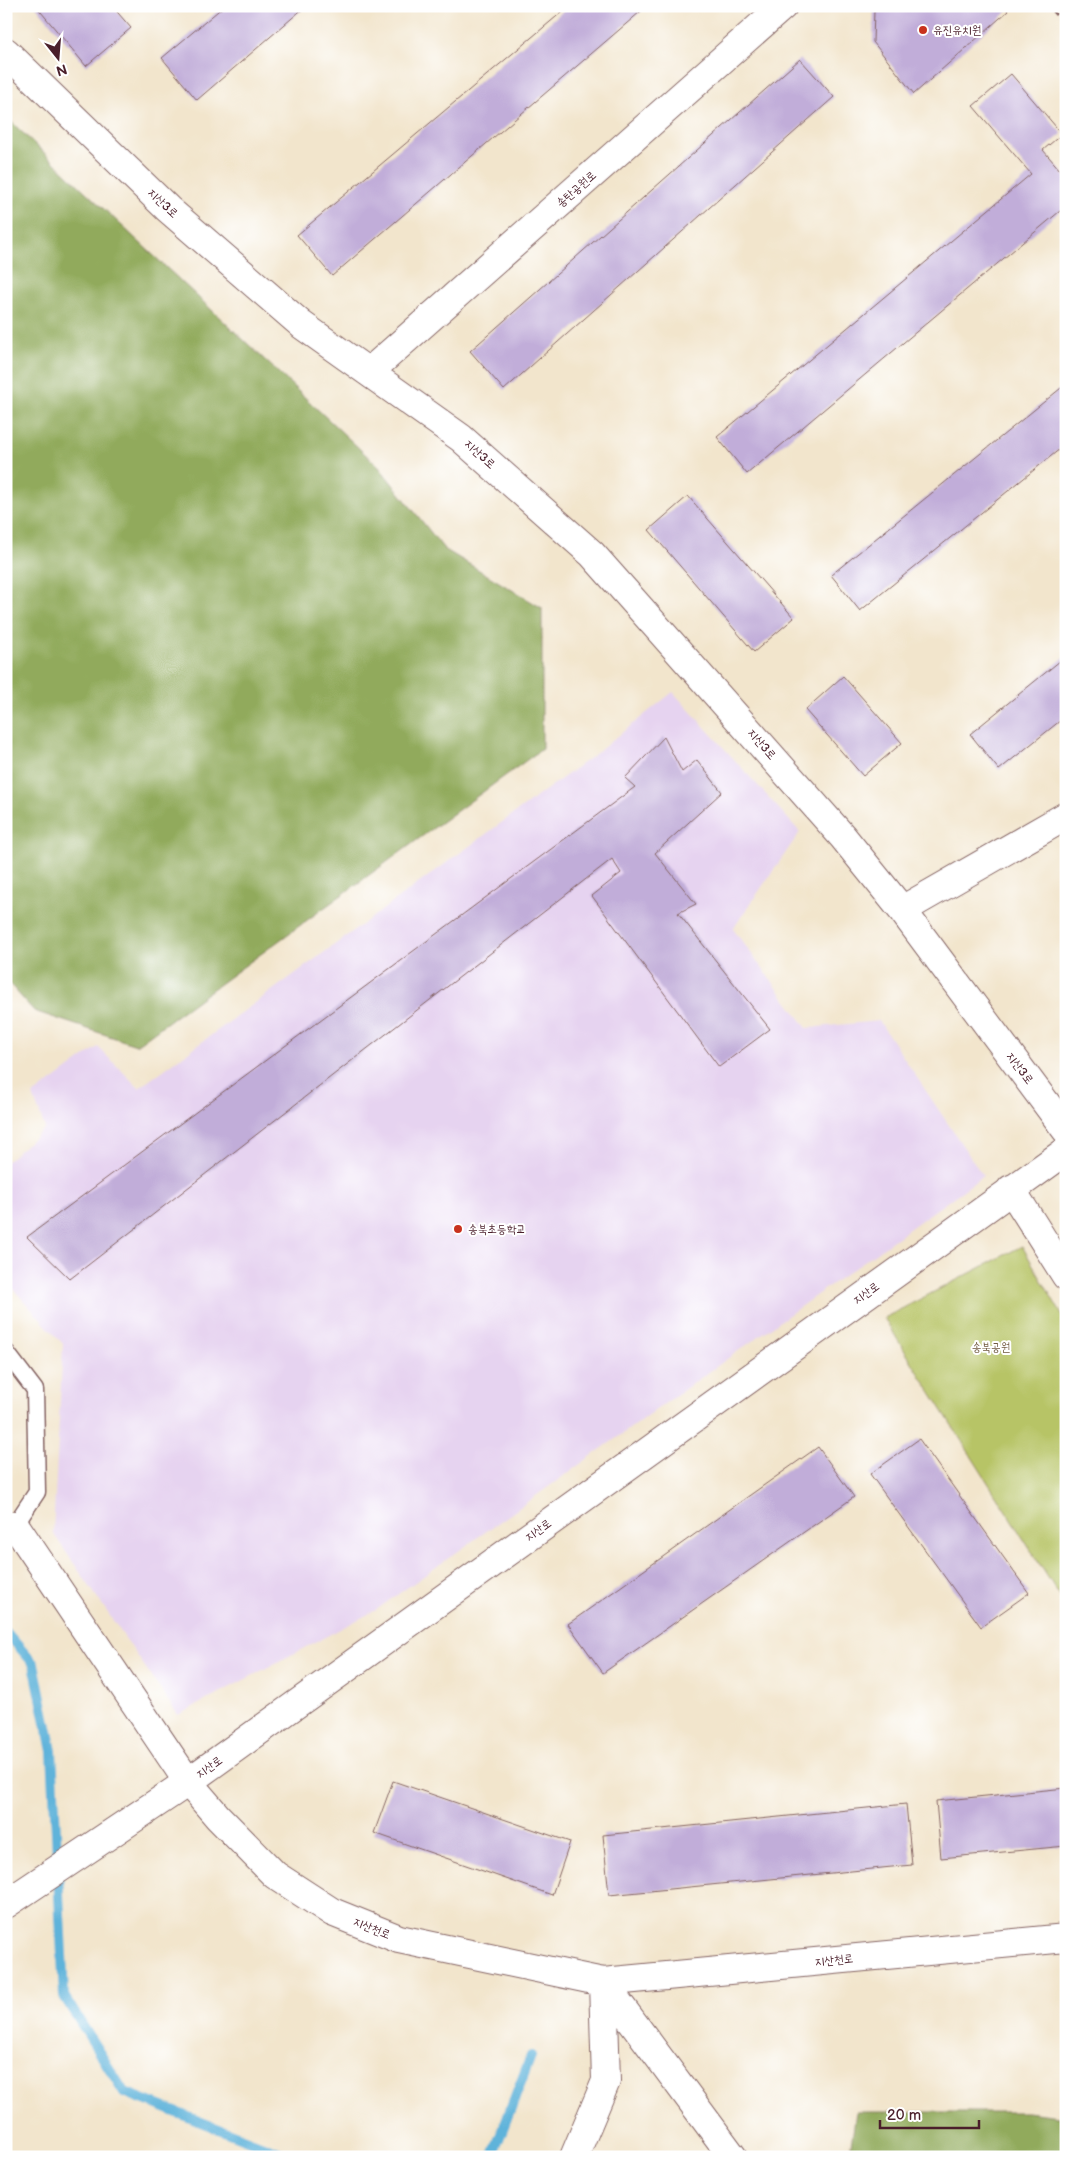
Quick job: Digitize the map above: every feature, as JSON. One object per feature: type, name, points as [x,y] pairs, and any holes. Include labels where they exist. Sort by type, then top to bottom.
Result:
[{"type":"street","name":"송탄공원로","points":[[369,372],[783,6]]},
{"type":"street","name":"지산3로","points":[[6,52],[168,209],[302,325],[462,438],[592,554],[843,837],[902,910],[1066,1130]]},
{"type":"street","points":[[902,910],[1066,816]]},
{"type":"street","name":"지산로","points":[[6,1904],[188,1782],[1011,1188],[1066,1151]]},
{"type":"street","points":[[1011,1188],[1066,1276]]},
{"type":"street","name":"지산천로","points":[[9,1526],[188,1782],[218,1817],[275,1875],[332,1912],[399,1939],[603,1982],[1066,1938]]},
{"type":"street","points":[[574,2157],[606,2082],[603,1982]]},
{"type":"street","points":[[603,1982],[733,2157]]},
{"type":"lane","points":[[6,1352],[35,1390],[37,1492],[9,1526]]},
{"type":"path","points":[[1048,6],[1066,26]]},
{"type":"shaded area","name":"송북초등학교","points":[[673,692],[800,832],[733,929],[807,1028],[879,1021],[983,1176],[376,1610],[178,1715],[53,1533],[63,1344],[6,1281],[6,1162],[45,1128],[33,1095],[98,1047],[139,1088],[598,752]]},
{"type":"green space","points":[[6,117],[379,467],[444,549],[542,608],[542,749],[136,1045],[34,1011],[6,980]]},
{"type":"green space","name":"송북공원","points":[[1022,1246],[1066,1322],[1066,1606],[884,1318]]},
{"type":"green space","points":[[856,2112],[1027,2112],[1066,2117],[1066,2157],[849,2157]]},
{"type":"building","points":[[36,6],[112,6],[131,28],[86,66]]},
{"type":"building","points":[[224,6],[306,6],[197,100],[162,58]]},
{"type":"building","points":[[569,6],[647,6],[332,276],[297,235]]},
{"type":"building","points":[[880,6],[1004,6],[1008,11],[914,94],[873,42],[874,11]]},
{"type":"building","points":[[800,59],[834,97],[504,390],[470,351]]},
{"type":"building","points":[[1011,74],[1062,134],[1043,150],[1066,177],[1066,206],[747,474],[717,437],[1031,174],[973,106]]},
{"type":"building","points":[[1066,384],[1066,444],[860,611],[831,575]]},
{"type":"building","points":[[688,496],[794,618],[754,652],[649,530]]},
{"type":"building","points":[[1066,656],[1066,716],[999,770],[970,734]]},
{"type":"building","points":[[843,676],[902,743],[863,776],[805,710]]},
{"type":"building","points":[[664,737],[682,772],[697,760],[722,792],[655,853],[696,904],[678,913],[770,1029],[719,1067],[592,896],[621,873],[612,859],[70,1279],[27,1237],[635,787],[625,778]]},
{"type":"building","points":[[919,1439],[1029,1593],[981,1627],[870,1474]]},
{"type":"building","points":[[818,1447],[854,1497],[603,1673],[568,1624]]},
{"type":"building","points":[[393,1781],[570,1842],[552,1895],[374,1833]]},
{"type":"building","points":[[1066,1788],[1066,1846],[941,1858],[936,1801]]},
{"type":"building","points":[[906,1804],[912,1865],[609,1895],[603,1835]]},
{"type":"waterway","points":[[6,1632],[34,1664],[52,1751],[64,1996],[124,2092],[291,2157]]},
{"type":"waterway","points":[[492,2157],[531,2056]]},
{"type":"place","name":"유진유치원","points":[[923,30]]},
{"type":"place","name":"송북초등학교","points":[[458,1229]]}]
